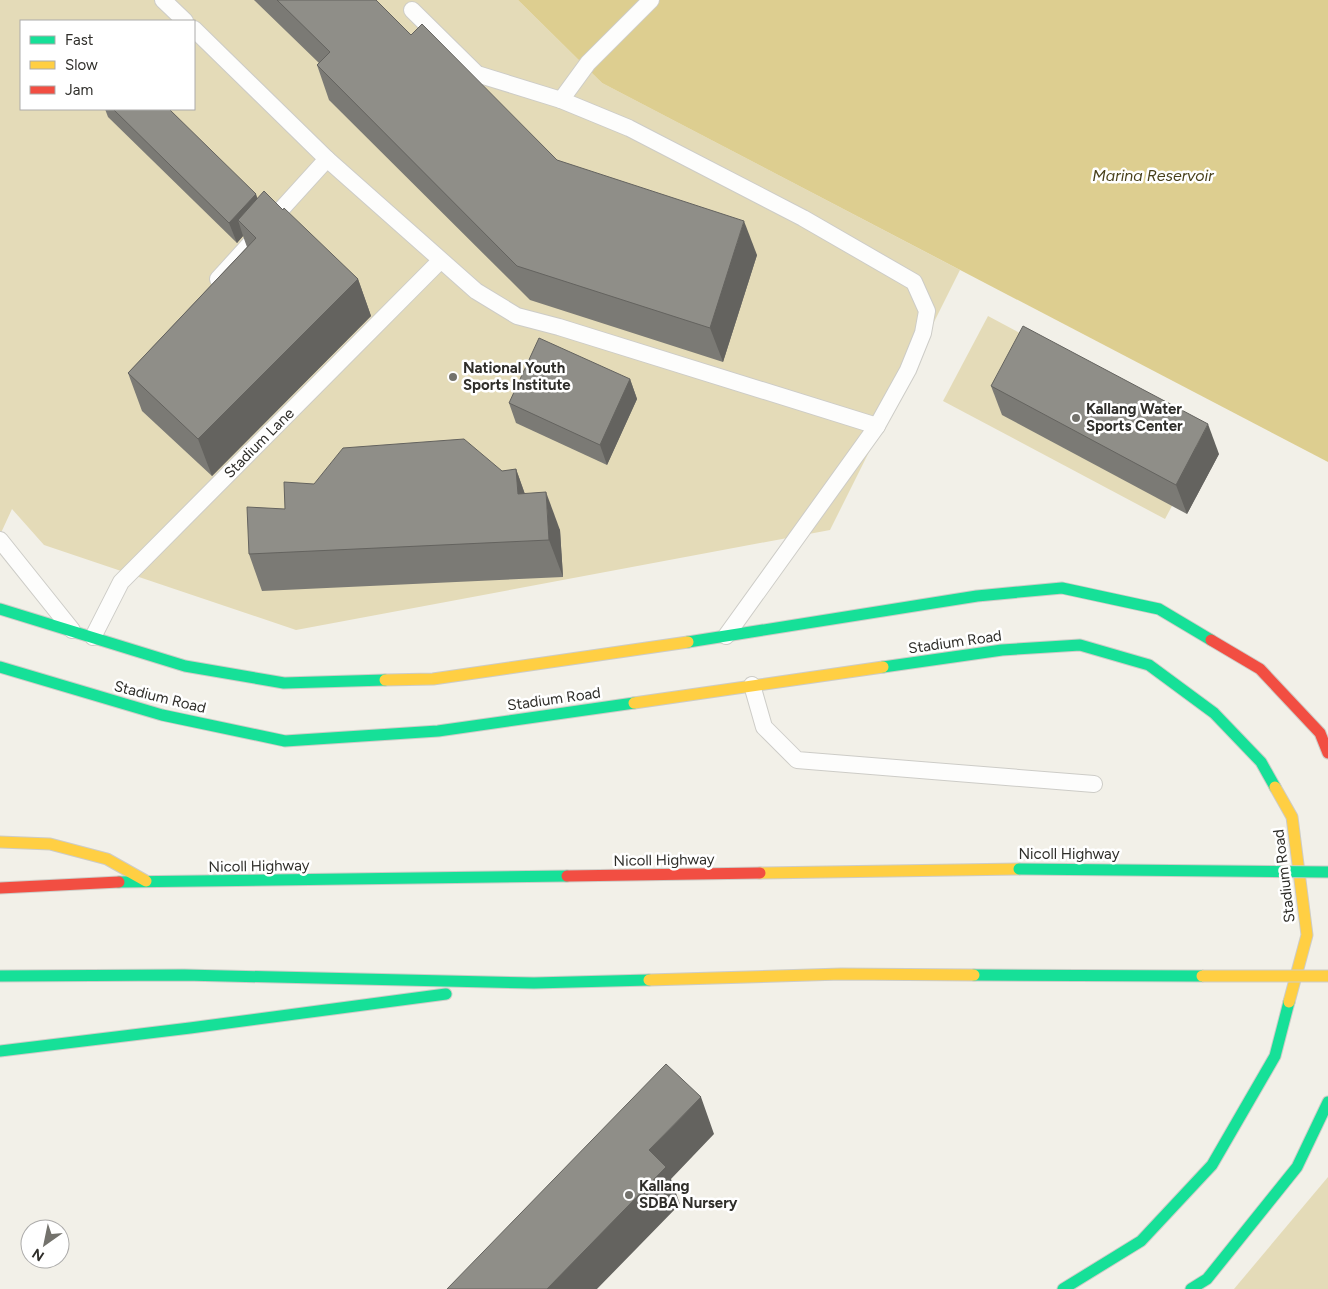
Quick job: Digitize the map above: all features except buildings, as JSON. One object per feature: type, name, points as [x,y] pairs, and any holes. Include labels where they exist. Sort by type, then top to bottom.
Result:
[{"type":"main road","points":[[0,609],[185,666],[284,683],[433,679],[726,636],[977,596],[1062,588],[1159,609],[1260,669],[1320,733],[1328,753]]},
{"type":"main road","name":"Stadium Road","points":[[0,667],[162,715],[285,741],[438,731],[1002,650],[1080,645],[1149,665],[1214,713],[1261,762],[1292,817],[1307,935],[1275,1056],[1212,1165],[1141,1241],[1063,1289]]},
{"type":"main road","points":[[0,842],[50,844],[107,859],[146,881]]},
{"type":"main road","name":"Nicoll Highway","points":[[0,888],[146,881],[1019,869],[1328,872]]},
{"type":"main road","points":[[0,976],[184,974],[534,983],[841,974],[1328,976]]},
{"type":"main road","points":[[0,1051],[534,983]]},
{"type":"main road","points":[[1191,1289],[1207,1279],[1298,1167],[1328,1102]]},
{"type":"lane","points":[[164,0],[184,20]]},
{"type":"lane","points":[[561,100],[588,63],[651,0]]},
{"type":"lane","points":[[412,10],[477,74],[561,100],[630,128],[803,218],[914,282],[927,311],[923,334],[908,370],[877,426],[726,636]]},
{"type":"lane","points":[[195,30],[327,159],[440,261],[476,291],[517,316],[559,327],[877,426]]},
{"type":"lane","points":[[208,290],[327,159]]},
{"type":"lane","name":"Stadium Lane","points":[[93,638],[121,582],[440,261]]},
{"type":"lane","points":[[0,540],[74,632]]},
{"type":"lane","points":[[752,685],[764,727],[797,760],[1094,784]]},
{"type":"shaded area","name":"National Youth Sports Institute","points":[[0,0],[518,0],[602,83],[960,270],[830,530],[296,630],[44,545],[12,509],[0,535]]},
{"type":"shaded area","name":"Kallang Water Sports Center","points":[[988,316],[1210,435],[1165,519],[943,401]]},
{"type":"shaded area","points":[[1328,1177],[1328,1289],[1234,1289]]},
{"type":"water","name":"Marina Reservoir","points":[[518,0],[1328,0],[1328,462],[602,83]]},
{"type":"traffic: fast","points":[[688,642],[977,596],[1062,588],[1159,609],[1211,640]]},
{"type":"traffic: fast","points":[[0,609],[185,666],[284,683],[385,680]]},
{"type":"traffic: fast","points":[[883,667],[1002,650],[1080,645],[1149,665],[1214,713],[1261,762],[1275,787]]},
{"type":"traffic: fast","points":[[0,667],[162,715],[285,741],[438,731],[634,703]]},
{"type":"traffic: fast","points":[[1019,869],[1328,872]]},
{"type":"traffic: fast","points":[[119,882],[567,876]]},
{"type":"traffic: fast","points":[[0,976],[184,975],[534,983],[649,980]]},
{"type":"traffic: fast","points":[[974,975],[1202,976]]},
{"type":"traffic: fast","points":[[0,1051],[446,994]]},
{"type":"traffic: fast","points":[[1063,1289],[1141,1241],[1212,1165],[1275,1056],[1289,1002]]},
{"type":"traffic: fast","points":[[1191,1289],[1207,1279],[1297,1167],[1328,1102]]},
{"type":"traffic: slow","points":[[385,680],[433,679],[688,642]]},
{"type":"traffic: slow","points":[[634,703],[883,667]]},
{"type":"traffic: slow","points":[[1275,787],[1292,817],[1307,935],[1289,1002]]},
{"type":"traffic: slow","points":[[0,842],[50,844],[107,859],[146,881]]},
{"type":"traffic: slow","points":[[760,873],[1019,869]]},
{"type":"traffic: slow","points":[[649,980],[841,974],[974,975]]},
{"type":"traffic: slow","points":[[1202,976],[1328,976]]},
{"type":"traffic: jam","points":[[1211,640],[1260,669],[1320,733],[1328,753]]},
{"type":"traffic: jam","points":[[567,876],[760,873]]},
{"type":"traffic: jam","points":[[0,888],[119,882]]},
{"type":"place","name":"National Youth Sports Institute","points":[[453,377]]},
{"type":"place","name":"Kallang Water Sports Center","points":[[1076,418]]},
{"type":"place","name":"Kallang SDBA Nursery","points":[[629,1195]]}]
